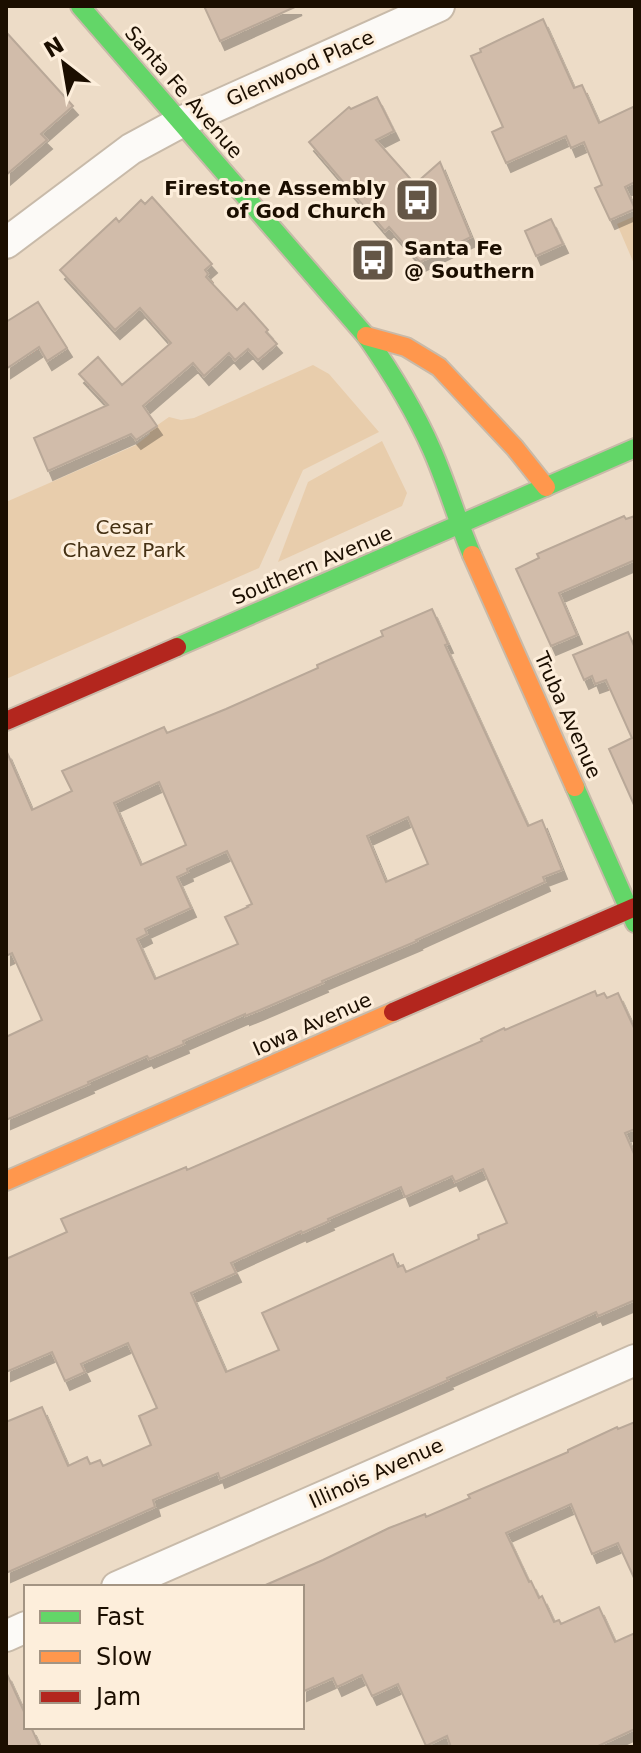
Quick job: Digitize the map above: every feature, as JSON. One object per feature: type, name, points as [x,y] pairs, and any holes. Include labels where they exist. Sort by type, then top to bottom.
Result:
[{"type":"street","name":"Santa Fe Avenue","points":[[80,6],[366,336],[414,410],[447,484],[459,525]]},
{"type":"street","name":"Glenwood Place","points":[[6,243],[131,149],[181,122],[439,6]]},
{"type":"street","points":[[366,336],[406,347],[439,367],[515,448],[546,487]]},
{"type":"street","name":"Southern Avenue","points":[[6,721],[635,448]]},
{"type":"street","name":"Truba Avenue","points":[[459,525],[633,913]]},
{"type":"street","name":"Iowa Avenue","points":[[6,1181],[633,913]]},
{"type":"street","name":"Illinois Avenue","points":[[122,1585],[635,1360]]},
{"type":"green space","points":[[635,216],[635,266],[617,224]]},
{"type":"green space","name":"Cesar Chavez Park","points":[[313,365],[329,374],[379,432],[303,470],[259,568],[6,679],[6,502],[136,445],[169,417],[181,420],[194,418]]},
{"type":"green space","points":[[382,441],[407,493],[402,506],[278,562],[308,482]]},
{"type":"building","points":[[204,6],[297,6],[220,41]]},
{"type":"building","points":[[543,19],[574,88],[582,85],[599,123],[635,106],[635,182],[625,187],[635,209],[610,220],[595,188],[602,185],[584,142],[571,148],[566,136],[506,163],[492,132],[503,127],[471,56]]},
{"type":"building","points":[[6,32],[73,106],[41,134],[47,140],[6,175]]},
{"type":"building","points":[[377,97],[394,131],[376,140],[415,184],[440,162],[471,237],[420,262],[389,227],[385,231],[309,142],[349,107],[351,109]]},
{"type":"building","points":[[152,197],[212,264],[205,270],[208,274],[206,277],[237,310],[244,303],[277,344],[258,360],[248,349],[235,360],[229,353],[204,376],[193,363],[143,406],[157,426],[136,440],[131,434],[48,471],[34,438],[108,405],[79,374],[98,357],[122,385],[171,343],[140,308],[115,330],[60,270],[116,218],[119,222],[141,200],[145,204]]},
{"type":"building","points":[[551,219],[563,244],[536,256],[525,231]]},
{"type":"building","points":[[38,302],[67,348],[47,361],[39,347],[6,369],[6,322]]},
{"type":"building","points":[[624,516],[626,519],[635,516],[635,560],[559,593],[577,635],[551,646],[516,569],[539,558],[537,554]]},
{"type":"building","points":[[432,609],[448,644],[445,645],[528,826],[542,820],[562,870],[543,877],[545,882],[417,941],[6,1120],[6,1037],[42,1020],[12,953],[6,956],[6,750],[32,810],[72,791],[62,771],[164,727],[167,733],[226,709],[383,636],[381,631]],"holes":[[[159,782],[186,845],[141,865],[114,803]],[[408,817],[428,864],[386,882],[367,836]],[[227,851],[252,904],[225,917],[238,944],[155,979],[137,939],[147,934],[145,929],[191,908],[177,877],[188,872],[187,869]]]},
{"type":"building","points":[[628,632],[635,648],[635,807],[609,749],[632,738],[606,680],[595,684],[592,676],[584,680],[573,655]]},
{"type":"building","points":[[595,991],[597,996],[604,993],[607,998],[618,993],[635,1030],[635,1129],[625,1133],[635,1156],[635,1300],[598,1316],[596,1312],[220,1479],[218,1473],[153,1500],[155,1507],[6,1573],[6,1422],[42,1407],[68,1466],[87,1457],[90,1464],[100,1460],[103,1466],[151,1445],[139,1416],[157,1408],[128,1343],[81,1364],[85,1372],[65,1381],[52,1352],[6,1372],[6,1259],[67,1232],[61,1219],[186,1167],[187,1170]],"holes":[[[483,1169],[507,1223],[406,1272],[403,1265],[398,1267],[393,1254],[262,1313],[279,1350],[226,1372],[191,1293],[236,1273],[231,1263],[401,1187],[405,1197],[452,1176],[455,1182]]]},
{"type":"building","points":[[635,1422],[635,1580],[618,1543],[592,1554],[571,1504],[506,1533],[529,1582],[539,1598],[542,1596],[554,1622],[559,1620],[561,1624],[599,1607],[615,1642],[635,1633],[635,1729],[596,1747],[451,1747],[447,1736],[426,1746],[398,1684],[372,1696],[362,1675],[337,1687],[333,1678],[304,1691],[304,1585],[266,1585],[389,1528],[425,1514],[426,1517],[470,1498],[468,1495]]},
{"type":"building","points":[[6,1672],[24,1712],[24,1729],[32,1729],[40,1747],[6,1747]]},
{"type":"traffic: fast","points":[[80,6],[366,336],[402,391],[425,435],[472,555]]},
{"type":"traffic: fast","points":[[177,647],[635,448]]},
{"type":"traffic: fast","points":[[575,787],[635,923]]},
{"type":"traffic: slow","points":[[366,336],[406,347],[439,367],[515,448],[546,487]]},
{"type":"traffic: slow","points":[[472,555],[575,787]]},
{"type":"traffic: slow","points":[[6,1181],[393,1012]]},
{"type":"traffic: jam","points":[[6,721],[177,647]]},
{"type":"traffic: jam","points":[[393,1012],[635,907]]},
{"type":"place","name":"Firestone Assembly of God Church","points":[[417,200]]},
{"type":"place","name":"Santa Fe @ Southern","points":[[373,260]]}]
